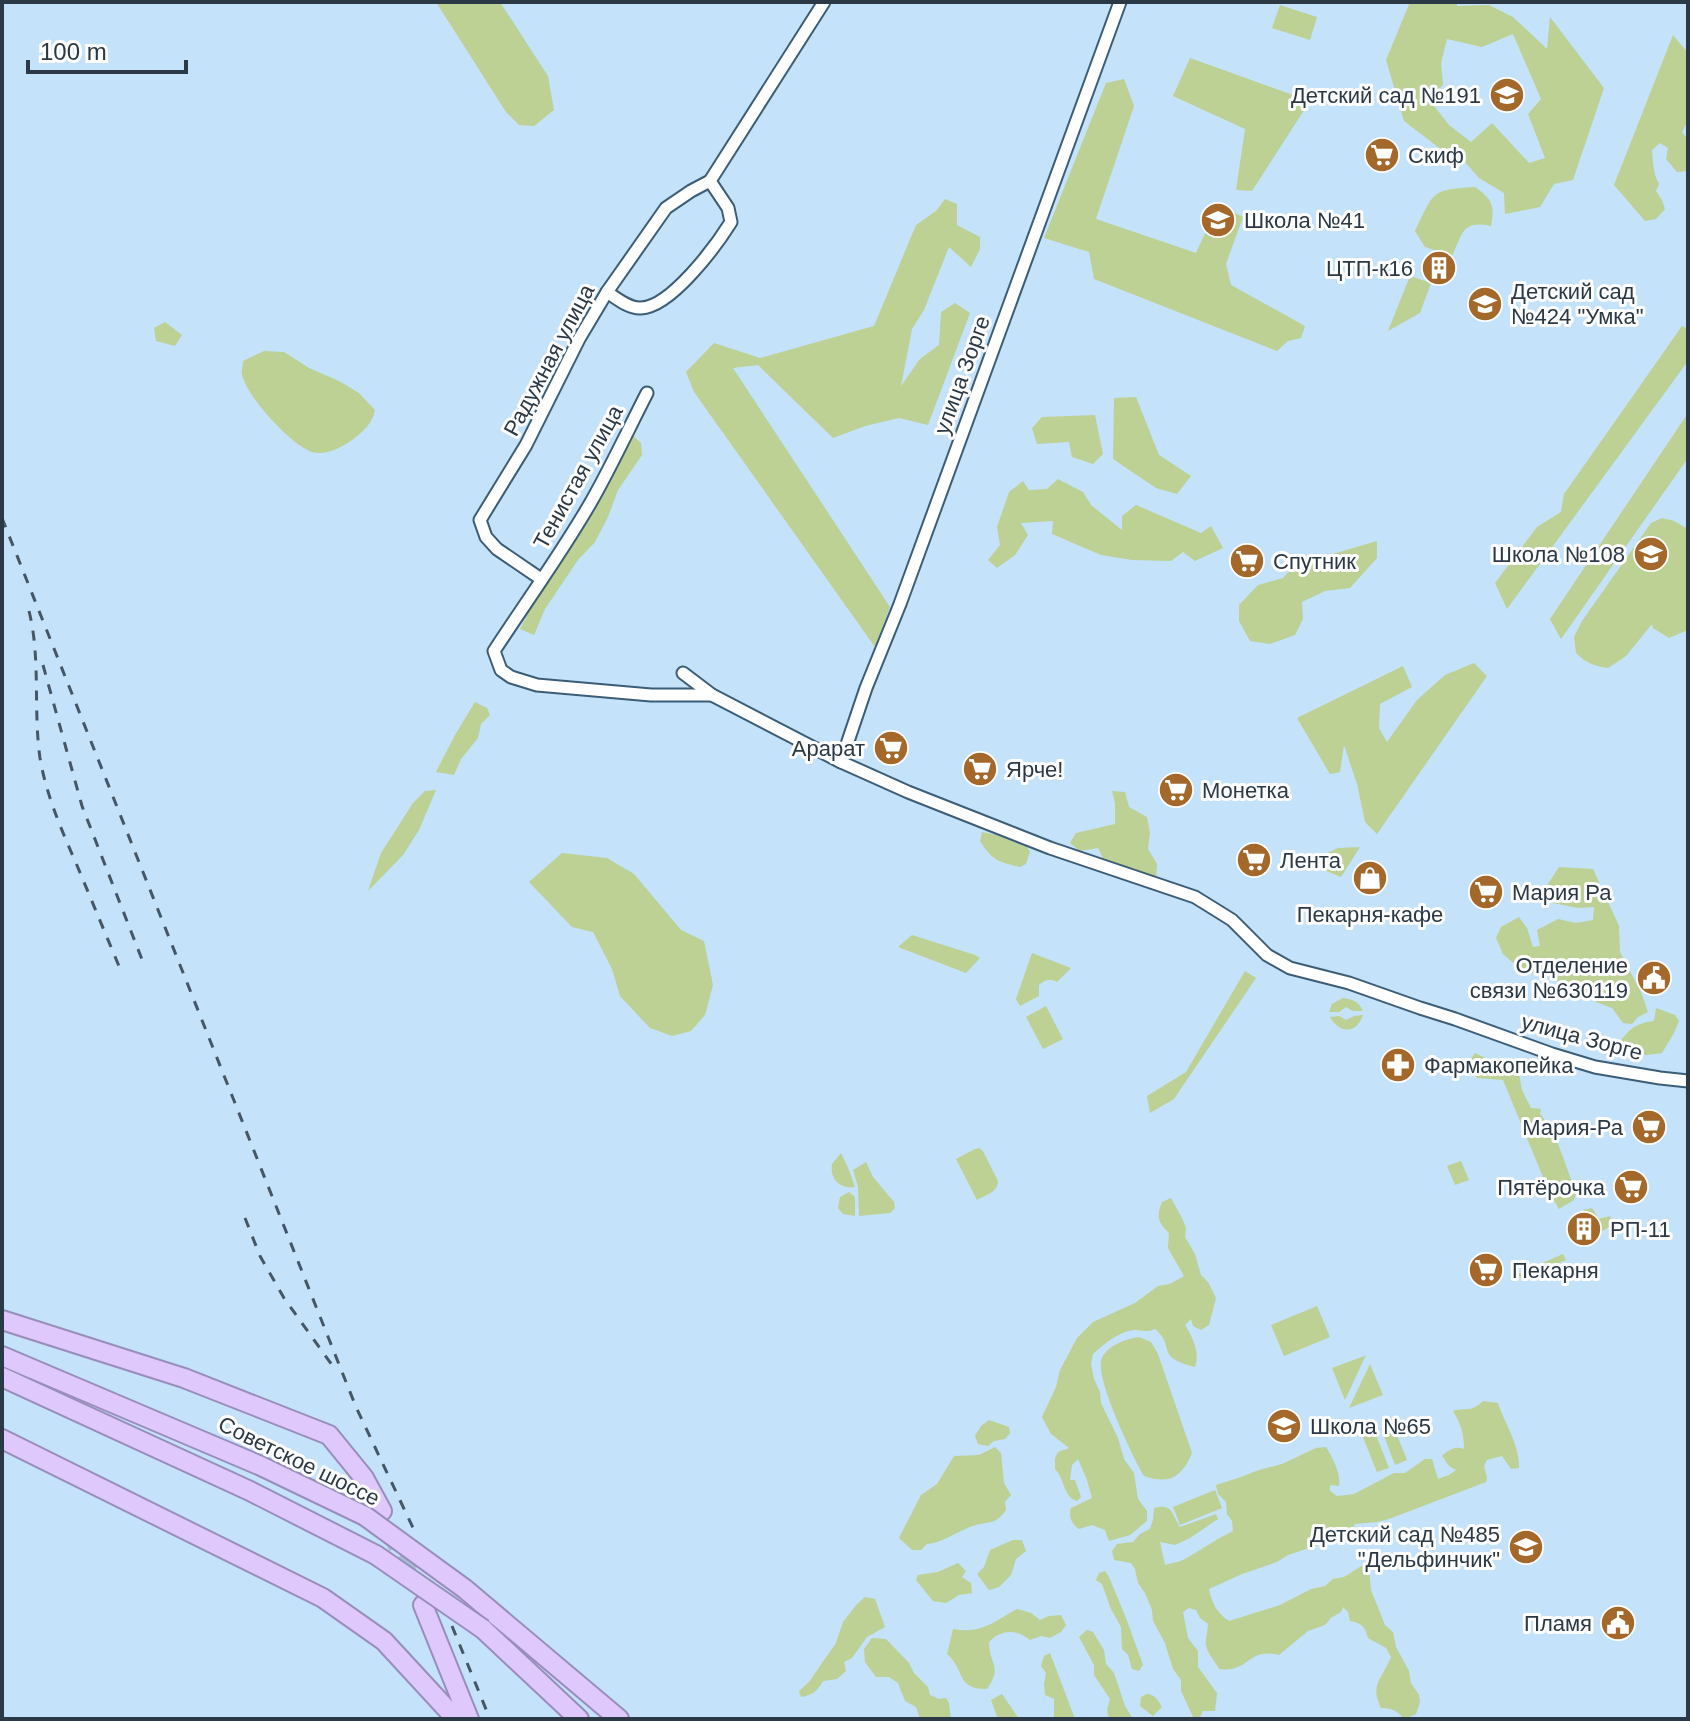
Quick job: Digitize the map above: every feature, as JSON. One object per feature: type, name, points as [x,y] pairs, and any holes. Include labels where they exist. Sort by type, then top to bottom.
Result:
[{"type":"highway","points":[[2,1320],[184,1378],[329,1435],[364,1478],[373,1514]]},
{"type":"highway","name":"Советское шоссе","points":[[2,1356],[373,1514],[619,1719]]},
{"type":"highway","points":[[2,1377],[250,1491],[376,1555],[483,1629],[579,1719]]},
{"type":"highway","points":[[2,1439],[323,1598],[384,1641],[456,1719]]},
{"type":"highway","points":[[423,1605],[469,1719]]},
{"type":"street","name":"Радужная улица","points":[[541,579],[497,549],[486,537],[480,520],[526,445],[579,339],[607,292],[666,208],[710,181],[824,2]]},
{"type":"street","name":"улица Зорге","points":[[841,762],[1120,2]]},
{"type":"street","points":[[607,292],[639,309],[657,304],[700,264],[731,222],[728,208],[710,181]]},
{"type":"street","name":"Тенистая улица","points":[[647,393],[591,501],[494,651],[501,670],[511,677],[537,685],[651,695],[712,695]]},
{"type":"street","name":"улица Зорге","points":[[683,673],[712,695],[841,762],[908,792],[1050,848],[1195,897],[1232,920],[1267,955],[1290,968],[1349,983],[1581,1063],[1688,1081]]},
{"type":"green space","points":[[436,2],[500,2],[548,76],[554,110],[534,126],[519,125],[506,112]]},
{"type":"green space","points":[[1410,2],[1489,5],[1513,17],[1547,49],[1550,17],[1604,88],[1573,180],[1554,184],[1540,207],[1505,214],[1504,193],[1479,178],[1464,161],[1438,147],[1404,121],[1386,60]],"holes":[[[1513,34],[1541,99],[1528,114],[1545,158],[1529,163],[1492,123],[1471,142],[1449,125],[1431,102],[1443,84],[1441,63],[1447,39],[1482,47]]]},
{"type":"green space","points":[[1280,5],[1317,17],[1310,40],[1272,28]]},
{"type":"green space","points":[[1673,35],[1688,53],[1688,120],[1682,132],[1688,140],[1688,171],[1677,172],[1666,159],[1668,148],[1660,143],[1652,150],[1654,172],[1659,184],[1656,191],[1665,209],[1656,219],[1645,221],[1614,185]]},
{"type":"green space","points":[[1190,58],[1310,101],[1252,191],[1236,190],[1245,129],[1173,96]]},
{"type":"green space","points":[[1124,79],[1134,106],[1096,219],[1196,253],[1208,227],[1227,209],[1243,217],[1226,264],[1231,285],[1305,326],[1301,338],[1288,341],[1277,351],[1094,279],[1089,252],[1044,238],[1106,83]]},
{"type":"green space","points":[[1475,187],[1491,203],[1491,226],[1474,225],[1465,230],[1452,256],[1425,247],[1415,231],[1431,200],[1442,192]]},
{"type":"green space","points":[[945,199],[957,204],[957,225],[980,237],[980,249],[971,267],[949,247],[924,310],[912,329],[901,386],[920,359],[939,345],[941,312],[955,303],[970,313],[928,425],[899,418],[833,438],[758,365],[733,368],[890,607],[875,647],[694,392],[686,372],[714,343],[760,358],[874,326],[916,225],[936,211]]},
{"type":"green space","points":[[1410,276],[1431,283],[1420,313],[1388,331]]},
{"type":"green space","points":[[165,322],[182,335],[175,346],[156,341],[154,328]]},
{"type":"green space","points":[[1682,326],[1688,329],[1688,361],[1507,609],[1495,583],[1537,527],[1561,512],[1564,494]]},
{"type":"green space","points":[[264,351],[284,352],[359,393],[375,410],[371,421],[353,439],[336,449],[320,453],[303,448],[271,419],[245,383],[243,361]]},
{"type":"green space","points":[[1136,397],[1159,455],[1191,476],[1177,494],[1156,488],[1113,459],[1114,398]]},
{"type":"green space","points":[[1688,413],[1688,458],[1561,639],[1550,619]]},
{"type":"green space","points":[[1095,415],[1103,454],[1093,464],[1072,457],[1069,442],[1037,444],[1032,428],[1042,417]]},
{"type":"green space","points":[[629,432],[641,443],[642,455],[618,490],[595,542],[578,560],[545,609],[534,635],[520,629],[552,567]]},
{"type":"green space","points":[[1058,479],[1083,492],[1091,505],[1122,530],[1122,516],[1136,505],[1201,533],[1211,526],[1223,548],[1195,561],[1183,552],[1171,561],[1132,560],[1101,555],[1052,534],[1053,521],[1021,523],[1028,535],[1015,555],[997,568],[988,560],[1000,545],[997,527],[1009,492],[1023,481],[1029,490],[1047,489]]},
{"type":"green space","points":[[1662,518],[1688,529],[1688,630],[1669,638],[1653,628],[1652,624],[1626,656],[1608,668],[1590,664],[1576,653],[1574,637],[1651,523]]},
{"type":"green space","points":[[1377,541],[1377,558],[1350,588],[1325,591],[1302,602],[1303,619],[1295,635],[1270,644],[1250,641],[1239,621],[1239,605],[1258,585],[1283,578],[1295,565]]},
{"type":"green space","points":[[1474,663],[1487,676],[1377,834],[1365,822],[1344,745],[1340,772],[1330,774],[1297,718],[1403,666],[1412,687],[1380,704],[1379,728],[1387,742],[1417,700],[1445,675]]},
{"type":"green space","points":[[475,702],[487,708],[490,715],[481,724],[478,738],[461,759],[454,775],[436,772],[455,735]]},
{"type":"green space","points":[[436,790],[419,830],[403,855],[368,891],[381,853],[413,803],[425,791]]},
{"type":"green space","points":[[1112,791],[1125,792],[1129,807],[1147,817],[1150,833],[1148,849],[1157,864],[1156,879],[1105,862],[1098,848],[1080,851],[1070,843],[1076,833],[1115,824]]},
{"type":"green space","points":[[982,832],[1027,847],[1030,852],[1026,864],[1020,867],[992,856],[980,841]]},
{"type":"green space","points":[[1360,847],[1341,877],[1306,863],[1338,848]]},
{"type":"green space","points":[[562,853],[607,858],[634,874],[681,930],[704,941],[713,985],[705,1015],[691,1031],[672,1036],[650,1028],[620,996],[612,969],[593,932],[572,927],[529,882]]},
{"type":"green space","points":[[1559,867],[1593,869],[1619,926],[1620,952],[1648,1012],[1632,1024],[1623,1023],[1612,1008],[1596,1002],[1580,989],[1569,988],[1546,973],[1525,973],[1503,954],[1496,938],[1501,927],[1519,917],[1527,928],[1533,947],[1540,946],[1537,930],[1558,919],[1576,923],[1593,920],[1594,907],[1578,908],[1553,903],[1548,884]]},
{"type":"green space","points":[[912,935],[980,958],[966,973],[898,947]]},
{"type":"green space","points":[[1032,953],[1071,968],[1057,982],[1050,980],[1041,983],[1039,996],[1020,1006],[1016,999]]},
{"type":"green space","points":[[1245,971],[1256,978],[1174,1099],[1150,1113],[1147,1096],[1186,1072]]},
{"type":"green space","points":[[1343,998],[1360,1005],[1363,1011],[1346,1007],[1339,1012],[1329,1012],[1332,1004]]},
{"type":"green space","points":[[1046,1006],[1063,1039],[1043,1049],[1026,1017]]},
{"type":"green space","points":[[1656,1008],[1675,1015],[1679,1021],[1662,1053],[1647,1055],[1615,1049],[1631,1030],[1654,1021]]},
{"type":"green space","points":[[1363,1015],[1357,1026],[1348,1030],[1338,1027],[1330,1017],[1339,1016],[1346,1020]]},
{"type":"green space","points":[[1475,1053],[1502,1066],[1514,1066],[1519,1073],[1522,1090],[1531,1108],[1541,1109],[1540,1114],[1553,1130],[1576,1193],[1574,1200],[1559,1209],[1503,1080],[1477,1078],[1468,1063]]},
{"type":"green space","points":[[979,1148],[998,1181],[994,1191],[977,1200],[956,1159]]},
{"type":"green space","points":[[841,1153],[855,1187],[840,1185],[834,1178],[832,1164]]},
{"type":"green space","points":[[1461,1161],[1469,1180],[1455,1185],[1447,1166]]},
{"type":"green space","points":[[866,1162],[873,1177],[894,1202],[895,1208],[890,1213],[859,1216],[858,1187],[853,1170]]},
{"type":"green space","points":[[849,1192],[855,1197],[855,1216],[843,1214],[838,1208],[840,1197]]},
{"type":"green space","points":[[1171,1198],[1186,1228],[1185,1237],[1195,1254],[1201,1275],[1216,1298],[1209,1325],[1201,1330],[1193,1326],[1191,1319],[1185,1325],[1196,1351],[1195,1367],[1174,1359],[1155,1329],[1123,1333],[1093,1354],[1091,1364],[1101,1403],[1118,1438],[1124,1459],[1134,1473],[1138,1499],[1147,1511],[1147,1521],[1130,1535],[1109,1541],[1105,1530],[1092,1525],[1079,1529],[1073,1523],[1071,1508],[1092,1498],[1087,1480],[1078,1459],[1072,1465],[1070,1480],[1075,1480],[1081,1497],[1077,1501],[1072,1499],[1055,1469],[1058,1452],[1069,1448],[1051,1434],[1042,1417],[1060,1370],[1077,1338],[1093,1322],[1135,1303],[1158,1286],[1170,1284],[1184,1276],[1168,1248],[1169,1233],[1159,1219],[1162,1202]]},
{"type":"green space","points":[[1592,1208],[1599,1219],[1610,1216],[1613,1225],[1593,1236],[1584,1210]]},
{"type":"green space","points":[[1563,1254],[1566,1260],[1521,1279],[1518,1274]]},
{"type":"green space","points":[[1317,1306],[1330,1337],[1284,1356],[1271,1325]]},
{"type":"green space","points":[[1139,1337],[1151,1342],[1158,1354],[1192,1453],[1184,1468],[1168,1479],[1144,1476],[1103,1381],[1101,1367],[1105,1353],[1118,1343]]},
{"type":"green space","points":[[1366,1355],[1345,1400],[1332,1368]]},
{"type":"green space","points":[[1370,1364],[1383,1395],[1349,1408]]},
{"type":"green space","points":[[1483,1401],[1498,1403],[1515,1443],[1519,1468],[1511,1469],[1502,1456],[1487,1460],[1484,1466],[1486,1482],[1389,1519],[1355,1524],[1351,1530],[1318,1545],[1209,1589],[1216,1608],[1229,1621],[1280,1605],[1311,1589],[1325,1586],[1333,1579],[1344,1577],[1363,1565],[1369,1570],[1371,1590],[1385,1625],[1393,1632],[1396,1647],[1419,1695],[1416,1714],[1404,1719],[1394,1710],[1381,1708],[1376,1693],[1378,1681],[1391,1657],[1386,1648],[1368,1638],[1362,1626],[1350,1621],[1343,1607],[1325,1625],[1308,1631],[1279,1655],[1260,1654],[1229,1669],[1219,1669],[1206,1645],[1208,1624],[1196,1610],[1189,1608],[1183,1612],[1188,1638],[1198,1651],[1198,1667],[1217,1693],[1215,1711],[1203,1711],[1201,1719],[1194,1719],[1135,1569],[1131,1563],[1114,1560],[1112,1551],[1117,1544],[1133,1542],[1150,1529],[1154,1508],[1168,1508],[1180,1527],[1216,1514],[1218,1519],[1190,1538],[1175,1545],[1160,1542],[1165,1565],[1183,1560],[1233,1531],[1226,1502],[1218,1494],[1216,1485],[1282,1464],[1316,1448],[1326,1447],[1334,1461],[1339,1486],[1330,1485],[1330,1491],[1337,1496],[1354,1494],[1394,1473],[1405,1473],[1425,1459],[1432,1459],[1438,1479],[1449,1475],[1456,1470],[1442,1456],[1453,1449],[1464,1449],[1462,1429],[1453,1411],[1472,1408]]},
{"type":"green space","points":[[989,1420],[1009,1427],[1010,1433],[1005,1439],[988,1446],[978,1444],[975,1436]]},
{"type":"green space","points":[[1392,1423],[1407,1460],[1395,1465],[1381,1428]]},
{"type":"green space","points":[[1374,1430],[1389,1468],[1377,1472],[1362,1435]]},
{"type":"green space","points":[[995,1447],[1001,1453],[1004,1483],[1011,1495],[1005,1502],[1006,1510],[1002,1515],[927,1544],[921,1550],[912,1550],[899,1538],[921,1495],[937,1484],[954,1456],[979,1455]]},
{"type":"green space","points":[[1215,1490],[1222,1508],[1180,1525],[1173,1507]]},
{"type":"green space","points":[[1013,1540],[1022,1540],[1026,1551],[1016,1559],[1011,1575],[999,1587],[989,1590],[977,1574],[984,1567],[990,1550]]},
{"type":"green space","points":[[958,1563],[966,1571],[962,1577],[971,1583],[972,1593],[959,1595],[946,1603],[933,1601],[916,1580],[918,1575],[938,1572]]},
{"type":"green space","points":[[1105,1571],[1143,1665],[1139,1671],[1132,1669],[1128,1655],[1122,1649],[1121,1627],[1102,1584],[1096,1580],[1099,1573]]},
{"type":"green space","points":[[865,1597],[875,1599],[885,1627],[867,1637],[852,1658],[844,1662],[846,1671],[837,1679],[823,1681],[814,1692],[801,1697],[799,1691],[809,1682],[836,1643],[843,1622]]},
{"type":"green space","points":[[1017,1609],[1031,1613],[1040,1620],[1061,1615],[1066,1625],[1050,1638],[1041,1636],[1030,1640],[1009,1632],[994,1638],[989,1642],[995,1670],[992,1681],[987,1689],[970,1686],[947,1654],[953,1629],[980,1628]]},
{"type":"green space","points":[[1087,1630],[1093,1632],[1104,1650],[1106,1664],[1114,1673],[1125,1706],[1133,1719],[1109,1719],[1107,1710],[1110,1699],[1094,1675],[1094,1665],[1079,1637]]},
{"type":"green space","points":[[872,1638],[886,1639],[928,1687],[930,1695],[946,1698],[951,1719],[920,1719],[916,1707],[905,1701],[898,1683],[889,1677],[876,1677],[865,1662],[864,1649]]},
{"type":"green space","points":[[1050,1653],[1075,1719],[1054,1719],[1054,1699],[1045,1695],[1046,1673],[1041,1666],[1044,1656]]},
{"type":"green space","points":[[1002,1694],[1019,1719],[998,1719],[991,1700]]},
{"type":"green space","points":[[1147,1694],[1155,1697],[1162,1707],[1153,1716],[1140,1706],[1141,1697]]},
{"type":"tunnel","points":[[390,1531],[414,1584]]},
{"type":"railway","points":[[2,518],[356,1407],[415,1532]]},
{"type":"railway","points":[[29,611],[35,647],[38,740],[46,785],[121,971]]},
{"type":"railway","points":[[43,665],[82,806],[143,962]]},
{"type":"railway","points":[[245,1218],[260,1256],[284,1298],[332,1365]]},
{"type":"railway","points":[[452,1626],[490,1719]]},
{"type":"place","name":"Детский сад №191","points":[[1507,95]]},
{"type":"place","name":"Скиф","points":[[1382,155]]},
{"type":"place","name":"Школа №41","points":[[1218,220]]},
{"type":"place","name":"ЦТП-к16","points":[[1439,268]]},
{"type":"place","name":"Детский сад №424 \"Умка\"","points":[[1485,304]]},
{"type":"place","name":"Школа №108","points":[[1651,554]]},
{"type":"place","name":"Спутник","points":[[1247,561]]},
{"type":"place","name":"Арарат","points":[[891,748]]},
{"type":"place","name":"Ярче!","points":[[980,769]]},
{"type":"place","name":"Монетка","points":[[1176,790]]},
{"type":"place","name":"Лента","points":[[1254,860]]},
{"type":"place","name":"Пекарня-кафе","points":[[1370,878]]},
{"type":"place","name":"Мария Ра","points":[[1486,892]]},
{"type":"place","name":"Отделение связи №630119","points":[[1654,978]]},
{"type":"place","name":"Фармакопейка","points":[[1398,1065]]},
{"type":"place","name":"Мария-Ра","points":[[1649,1127]]},
{"type":"place","name":"Пятёрочка","points":[[1631,1187]]},
{"type":"place","name":"РП-11","points":[[1584,1229]]},
{"type":"place","name":"Пекарня","points":[[1486,1270]]},
{"type":"place","name":"Школа №65","points":[[1284,1426]]},
{"type":"place","name":"Детский сад №485 \"Дельфинчик\"","points":[[1526,1547]]},
{"type":"place","name":"Пламя","points":[[1618,1623]]}]
